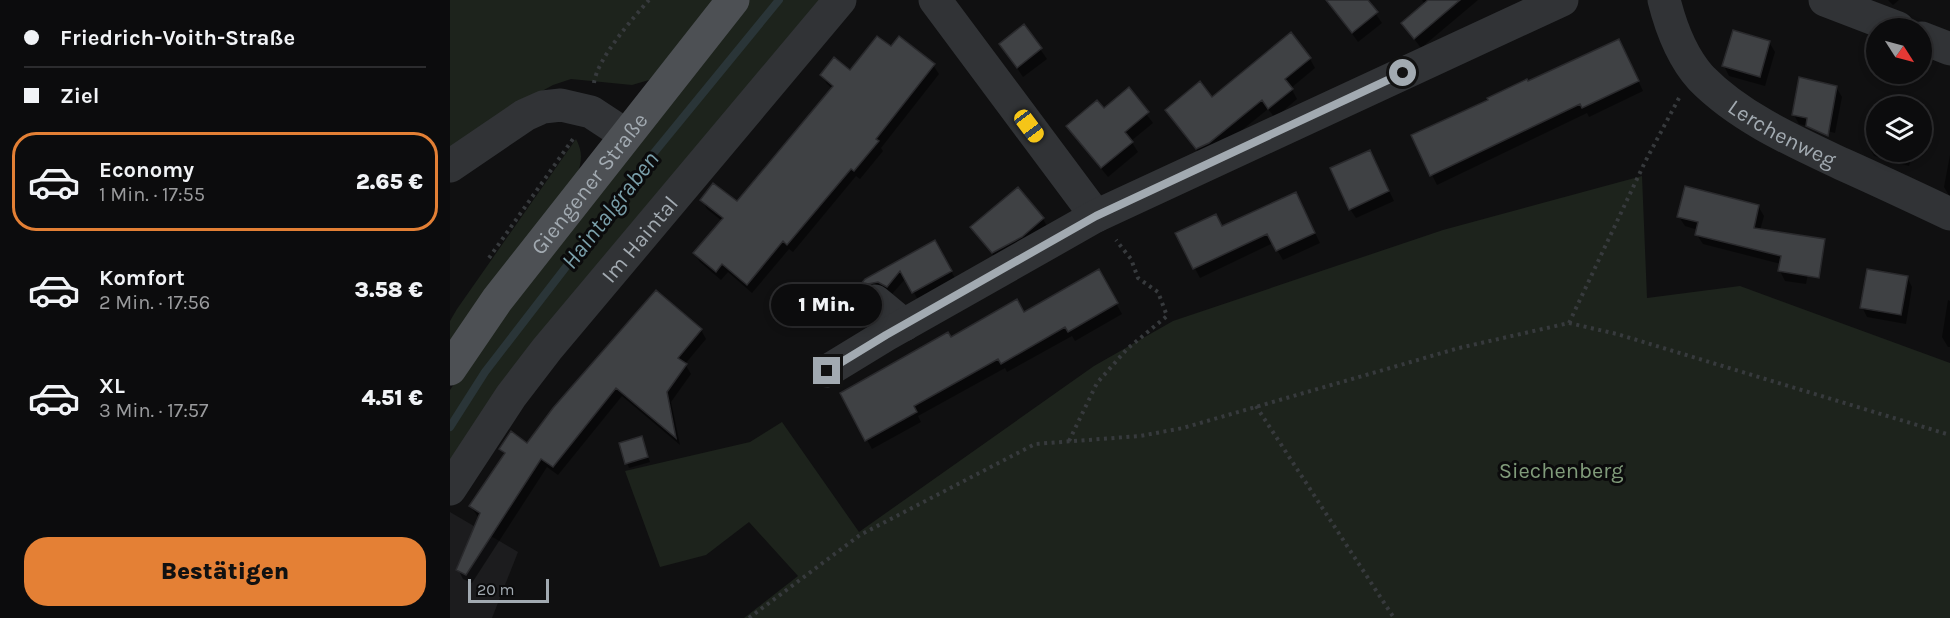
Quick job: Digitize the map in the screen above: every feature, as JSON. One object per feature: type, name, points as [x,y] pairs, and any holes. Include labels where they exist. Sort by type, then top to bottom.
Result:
[{"type":"main road","name":"Giengener Straße","points":[[450,369],[497,300],[733,0]]},
{"type":"street","name":"Im Haintal","points":[[450,489],[492,425],[547,349],[840,0]]},
{"type":"street","points":[[935,0],[1096,216]]},
{"type":"street","points":[[827,371],[1096,216],[1562,0]]},
{"type":"street","name":"Lerchenweg","points":[[1664,0],[1675,35],[1687,59],[1701,77],[1735,106],[1789,138],[1950,214]]},
{"type":"street","points":[[1825,0],[1872,18]]},
{"type":"street","points":[[1932,42],[1950,49]]},
{"type":"street","points":[[450,166],[525,115],[543,107],[561,105],[591,112],[626,135]]},
{"type":"street","points":[[875,301],[895,330]]},
{"type":"path","points":[[486,262],[591,112],[595,74],[631,20],[649,0]]},
{"type":"path","points":[[1569,323],[1645,162],[1679,97]]},
{"type":"path","points":[[1068,442],[1097,383],[1127,349],[1167,316],[1158,292],[1138,278],[1131,259],[1096,216]]},
{"type":"path","points":[[749,618],[860,535],[1035,444],[1140,436],[1183,428],[1459,348],[1569,323],[1617,334],[1950,435]]},
{"type":"path","points":[[1257,406],[1394,618]]},
{"type":"shaded area","points":[[450,512],[518,552],[492,618],[450,618]]},
{"type":"green space","points":[[450,0],[718,0],[649,80],[632,85],[571,79],[553,85],[515,106],[450,152]]},
{"type":"green space","points":[[749,0],[829,0],[450,471],[450,390],[489,331]]},
{"type":"green space","points":[[576,139],[581,157],[577,175],[450,346],[450,321],[457,309]]},
{"type":"green space","name":"Siechenberg","points":[[1642,176],[1647,298],[1740,286],[1950,363],[1950,618],[744,618],[798,576],[749,522],[706,555],[660,567],[625,471],[750,442],[782,422],[859,532],[1094,366],[1173,321],[1443,230]]},
{"type":"building","points":[[1326,0],[1368,0],[1378,12],[1352,33]]},
{"type":"building","points":[[1428,0],[1460,0],[1414,39],[1401,23]]},
{"type":"building","points":[[1024,24],[1042,48],[1017,68],[999,44]]},
{"type":"building","points":[[1733,30],[1770,41],[1760,77],[1722,66]]},
{"type":"building","points":[[1291,32],[1311,58],[1285,79],[1293,89],[1268,109],[1262,100],[1209,143],[1196,149],[1165,110],[1200,81],[1212,97]]},
{"type":"building","points":[[877,36],[891,46],[899,36],[935,64],[876,139],[879,141],[854,171],[851,169],[787,245],[783,241],[747,285],[722,264],[716,272],[693,253],[723,218],[700,200],[713,183],[737,201],[833,86],[820,75],[834,57],[850,70]]},
{"type":"building","points":[[1619,39],[1639,81],[1582,108],[1580,104],[1430,176],[1411,135],[1488,100],[1487,98],[1527,79],[1528,81]]},
{"type":"building","points":[[1799,77],[1837,86],[1828,136],[1806,126],[1807,118],[1792,115]]},
{"type":"building","points":[[1129,87],[1149,112],[1125,132],[1133,142],[1101,168],[1066,126],[1097,100],[1104,108]]},
{"type":"building","points":[[1370,150],[1389,191],[1349,210],[1330,168]]},
{"type":"building","points":[[1685,186],[1759,205],[1754,228],[1825,239],[1819,278],[1778,271],[1781,256],[1695,235],[1698,222],[1677,217]]},
{"type":"building","points":[[1018,187],[1044,218],[1022,237],[992,253],[970,227]]},
{"type":"building","points":[[1296,192],[1315,233],[1276,251],[1267,234],[1193,269],[1175,233],[1216,214],[1222,226]]},
{"type":"building","points":[[935,240],[952,271],[912,293],[900,271],[887,287],[878,282],[868,284],[861,289],[857,303],[850,297],[865,279]]},
{"type":"building","points":[[1099,269],[1118,303],[1068,332],[1065,327],[1001,364],[998,359],[914,406],[917,412],[865,441],[840,393],[948,332],[951,337],[1017,299],[1024,312]]},
{"type":"building","points":[[1867,269],[1908,276],[1901,315],[1860,308]]},
{"type":"building","points":[[656,290],[702,329],[678,358],[687,364],[667,392],[676,438],[616,388],[553,467],[541,459],[466,575],[456,570],[480,513],[469,506],[505,453],[499,449],[511,431],[527,443],[553,408]]},
{"type":"building","points":[[642,436],[648,457],[625,464],[619,443]]},
{"type":"waterway","name":"Haintalgraben","points":[[450,427],[485,372],[653,154],[779,0]]},
{"type":"route","points":[[827,371],[1096,216],[1403,73]]}]
